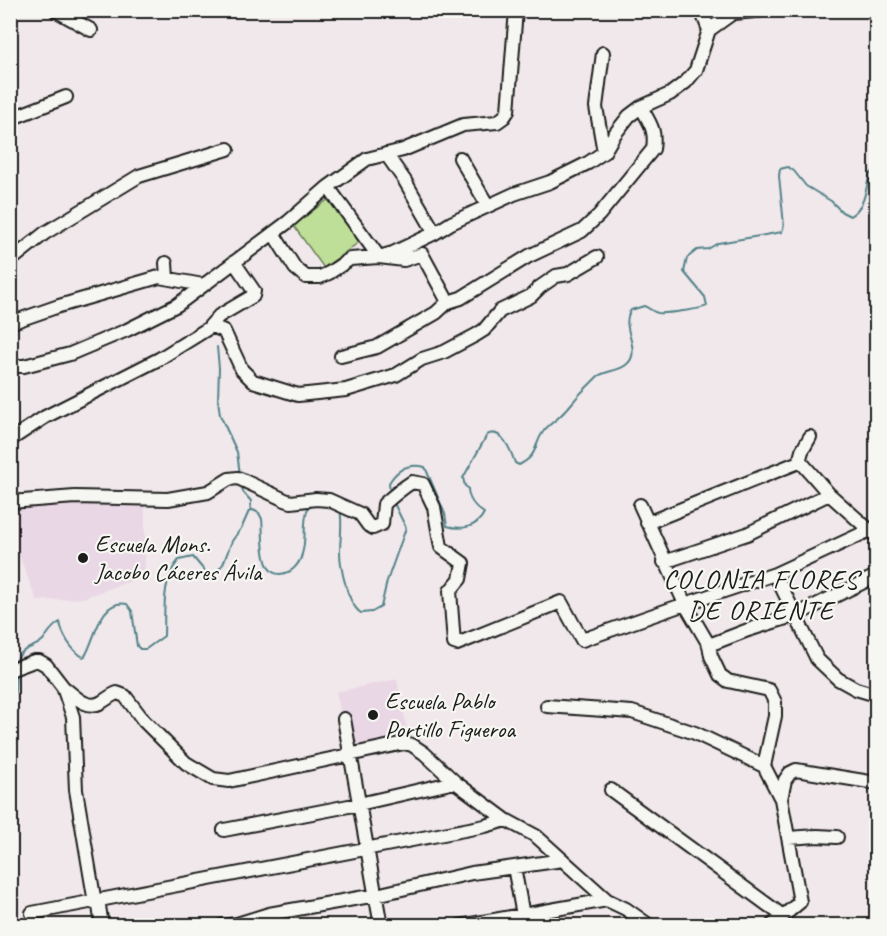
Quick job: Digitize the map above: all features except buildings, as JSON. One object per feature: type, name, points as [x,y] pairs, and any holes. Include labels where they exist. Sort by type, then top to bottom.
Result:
[{"type":"street","points":[[55,10],[92,30]]},
{"type":"street","points":[[10,366],[24,366],[70,354],[127,330],[184,300],[367,159],[403,150],[463,125],[497,122],[508,111],[516,10]]},
{"type":"street","points":[[701,10],[709,30]]},
{"type":"street","points":[[273,233],[295,268],[306,277],[320,277],[350,259],[393,253],[435,233],[450,223],[514,194],[550,182],[588,163],[604,152],[624,122],[641,107],[670,94],[686,82],[696,70],[709,30],[736,12],[764,10]]},
{"type":"street","points":[[603,53],[597,107],[604,152]]},
{"type":"street","points":[[10,119],[66,97]]},
{"type":"street","points":[[341,356],[376,346],[436,313],[448,302],[461,298],[529,256],[582,231],[599,215],[653,149],[655,136],[653,127],[641,107]]},
{"type":"street","points":[[10,261],[45,233],[140,176],[228,149]]},
{"type":"street","points":[[386,154],[405,181],[435,233]]},
{"type":"street","points":[[460,158],[488,206]]},
{"type":"street","points":[[328,187],[379,256],[404,260],[422,254],[448,302]]},
{"type":"street","points":[[210,326],[224,331],[242,370],[253,381],[298,395],[346,390],[396,375],[422,359],[444,352],[484,330],[500,311],[531,296],[556,276],[568,274],[597,257]]},
{"type":"street","points":[[10,440],[45,417],[159,359],[210,326],[219,316],[253,296],[254,291],[234,262]]},
{"type":"street","points":[[166,263],[184,300]]},
{"type":"street","points":[[10,322],[159,277],[203,285]]},
{"type":"street","points":[[799,462],[810,437]]},
{"type":"street","points":[[10,502],[75,497],[168,499],[208,492],[229,480],[241,479],[291,502],[329,500],[360,514],[373,528],[382,524],[384,504],[398,490],[412,482],[423,484],[434,507],[441,547],[463,563],[460,579],[450,591],[455,644],[561,602],[582,640],[775,574],[873,533],[829,494],[799,462]]},
{"type":"street","points":[[646,523],[799,462]]},
{"type":"street","points":[[664,562],[747,534],[829,494]]},
{"type":"street","points":[[640,505],[664,562],[709,645],[711,656],[720,675],[728,681],[770,690],[776,702],[764,766]]},
{"type":"street","points":[[775,574],[813,651],[824,666],[838,679],[856,689],[876,695]]},
{"type":"street","points":[[709,645],[796,615],[876,576]]},
{"type":"street","points":[[12,669],[36,660],[42,662],[63,687],[86,704],[100,703],[117,693],[122,694],[144,721],[186,763],[213,779],[229,781],[404,743],[412,746],[424,753],[455,782],[506,820],[536,836],[607,900],[626,909],[650,926]]},
{"type":"street","points":[[63,687],[73,717],[75,790],[102,926]]},
{"type":"street","points":[[547,706],[632,712],[695,733],[764,766],[782,799]]},
{"type":"street","points":[[344,719],[381,926]]},
{"type":"street","points":[[771,926],[800,902],[782,799],[785,780],[790,773],[796,770],[876,783]]},
{"type":"street","points":[[224,831],[455,782]]},
{"type":"street","points":[[610,790],[783,916]]},
{"type":"street","points":[[32,914],[485,826],[506,820]]},
{"type":"street","points":[[788,838],[837,837]]},
{"type":"street","points":[[221,926],[237,924],[269,914],[376,895],[472,873],[564,861]]},
{"type":"street","points":[[514,867],[523,920]]},
{"type":"street","points":[[460,926],[523,920],[607,900]]},
{"type":"shaded area","name":"Escuela Mons. Jacobo Cáceres Ávila","points":[[145,501],[145,576],[83,598],[37,601],[11,535],[11,505]]},
{"type":"shaded area","name":"Escuela Pablo Portillo Figueroa","points":[[397,679],[409,739],[350,752],[336,692]]},
{"type":"green space","points":[[329,199],[359,242],[324,268],[293,225]]},
{"type":"waterway","points":[[390,493],[389,483],[404,468],[425,467],[445,514],[447,526],[463,528],[473,525],[484,513],[471,500],[463,478],[487,435],[492,433],[501,437],[515,463],[519,465],[533,454],[545,430],[598,376],[625,366],[631,359],[633,353],[627,322],[631,310],[644,306],[662,313],[707,306],[705,297],[684,272],[687,258],[697,250],[708,249],[718,243],[782,232],[784,225],[780,169],[788,167],[794,171],[806,186],[850,216],[862,203],[870,174],[876,169]]},
{"type":"waterway","points":[[217,347],[220,415],[237,452],[240,475]]},
{"type":"waterway","points":[[241,483],[243,492],[251,501],[251,510]]},
{"type":"waterway","points":[[340,510],[340,559],[343,576],[356,609],[361,613],[372,612],[381,607],[387,581],[406,528],[393,501]]},
{"type":"waterway","points":[[17,661],[21,653],[43,640],[60,622],[71,646],[83,657],[85,656],[104,614],[110,607],[118,604],[127,604],[132,611],[137,646],[140,649],[146,649],[164,636],[167,586],[173,568],[179,560],[193,557],[208,575],[215,574],[223,564],[232,541],[249,511],[253,510],[259,513],[262,519],[264,555],[267,564],[272,571],[278,574],[288,572],[295,567],[301,557],[308,508],[315,505],[332,507]]},
{"type":"waterway","points":[[10,714],[14,706],[16,673]]},
{"type":"place","name":"Escuela Mons. Jacobo Cáceres Ávila","points":[[83,558]]},
{"type":"place","name":"Escuela Pablo Portillo Figueroa","points":[[373,715]]},
{"type":"district","name":"COLONIA FLORES DE ORIENTE","points":[[761,594]]}]
